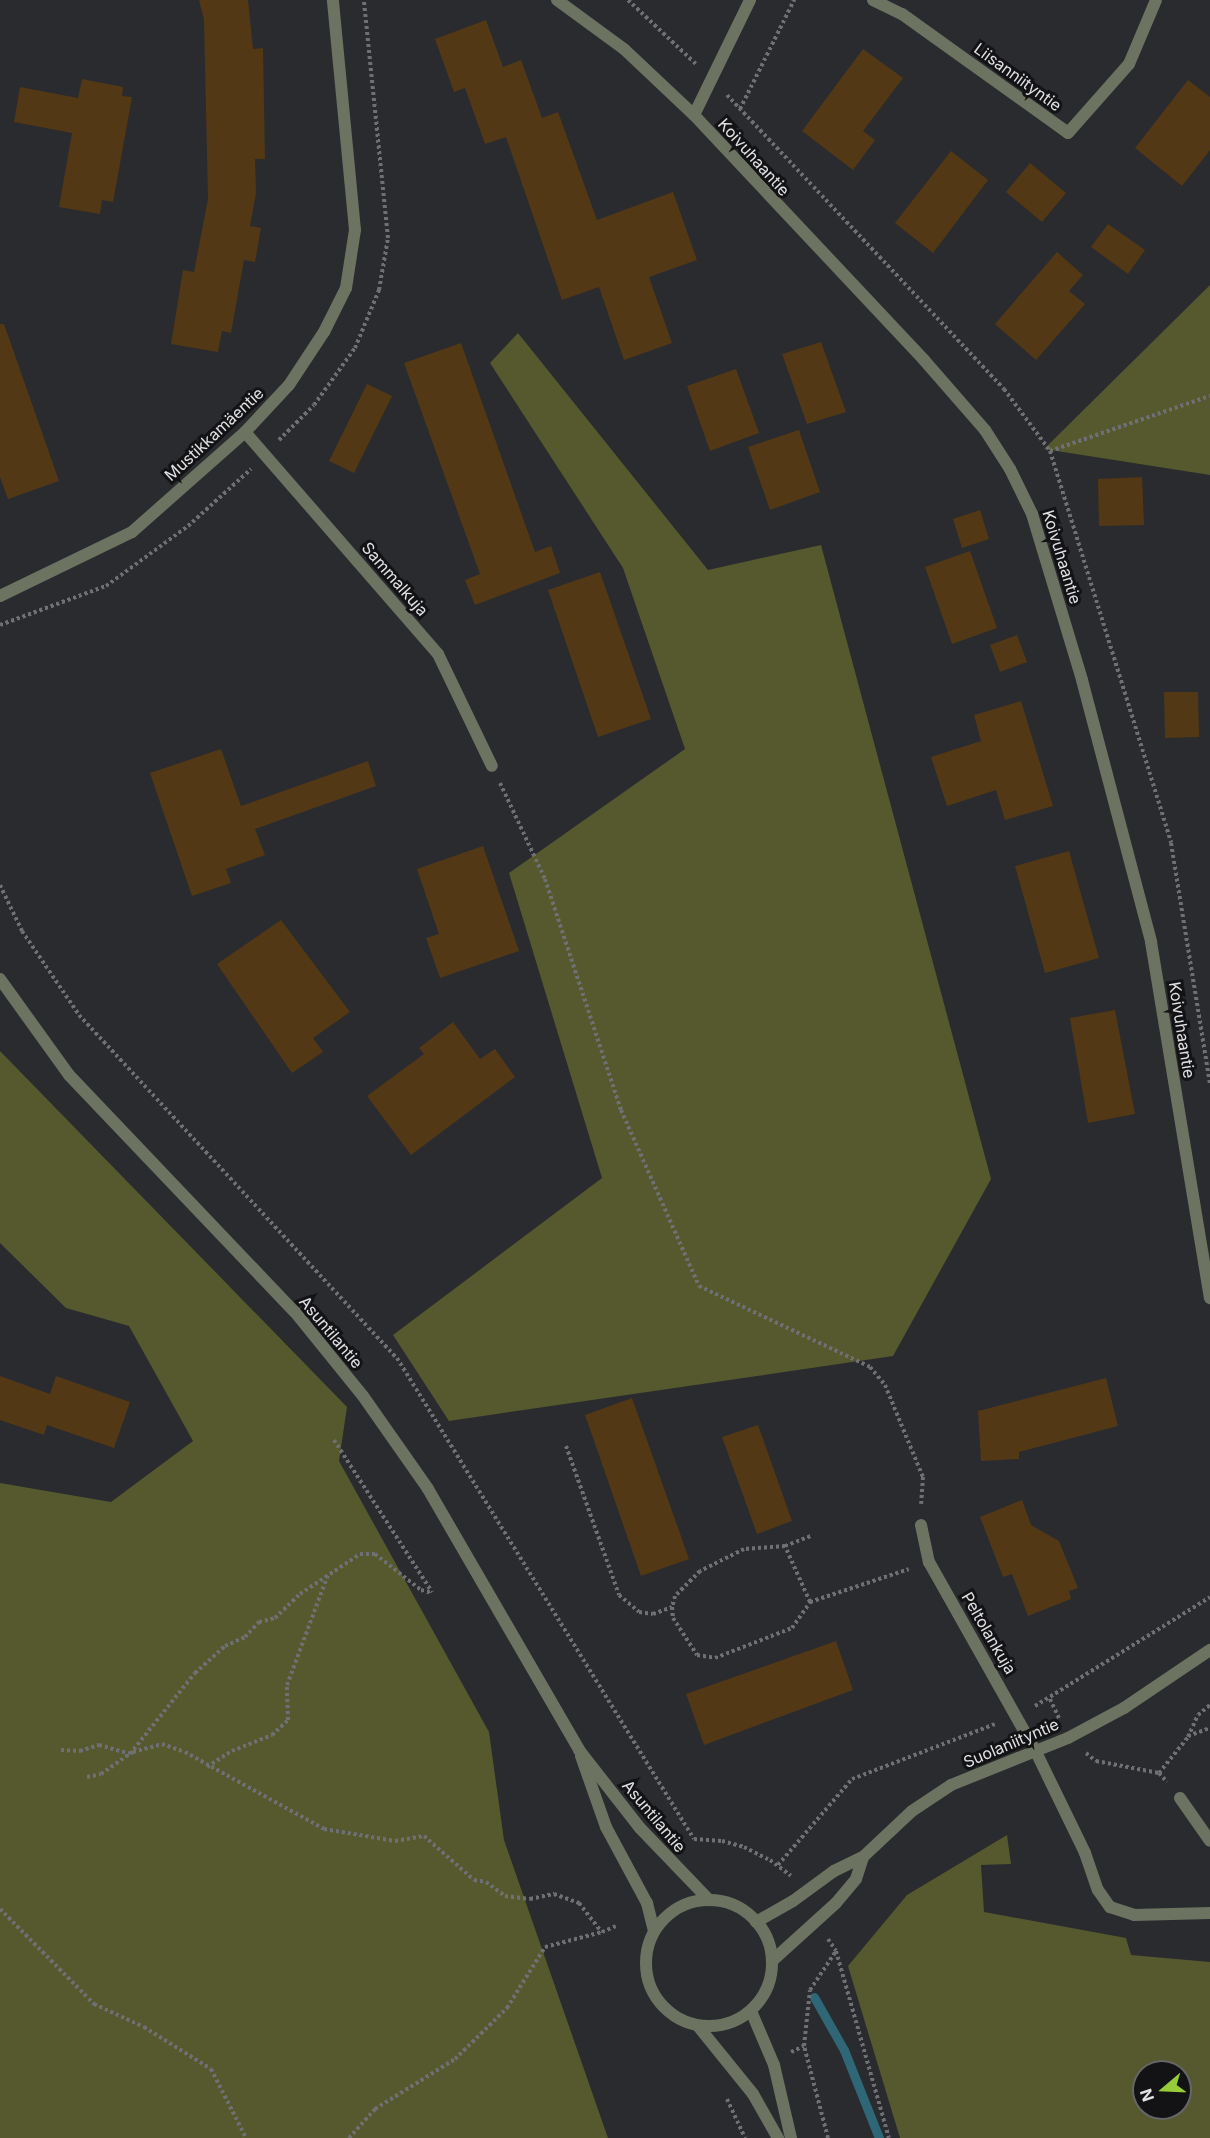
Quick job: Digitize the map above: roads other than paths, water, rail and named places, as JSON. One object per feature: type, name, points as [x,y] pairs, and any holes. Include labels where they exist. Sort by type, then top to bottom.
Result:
[{"type":"street","name":"Mustikkamäentie","points":[[0,596],[132,532],[245,432],[294,376],[324,332],[346,288],[355,230],[333,0]]},
{"type":"street","name":"Koivuhaantie","points":[[557,0],[624,50],[694,115],[985,430],[1032,514],[1082,680],[1151,942],[1210,1298]]},
{"type":"street","points":[[694,115],[750,0]]},
{"type":"street","name":"Liisanniityntie","points":[[873,0],[902,14],[1068,133],[1129,64],[1156,0]]},
{"type":"street","name":"Sammalkuja","points":[[245,432],[438,654],[492,766]]},
{"type":"street","name":"Asuntilantie","points":[[0,979],[69,1075],[295,1312],[363,1396],[428,1489],[579,1750],[640,1828],[709,1900]]},
{"type":"street","name":"Peltolankuja","points":[[921,1525],[929,1562],[1017,1715],[1085,1853],[1098,1890],[1110,1907],[1134,1915],[1210,1913]]},
{"type":"street","name":"Suolaniityntie","points":[[756,1922],[802,1896],[834,1871],[863,1857],[912,1811],[951,1785],[1037,1754],[1068,1738],[1124,1708],[1210,1650]]},
{"type":"street","name":"Asuntilantie","points":[[579,1750],[606,1827],[647,1904],[654,1931]]},
{"type":"street","points":[[1180,1798],[1210,1841]]},
{"type":"street","name":"Suolaniityntie","points":[[772,1961],[816,1922],[856,1879],[863,1857]]},
{"type":"street","points":[[698,2026],[735,2021],[751,2011],[767,1988],[772,1961],[765,1933],[756,1922],[743,1910],[709,1900],[677,1908],[654,1931],[646,1965],[656,1998],[674,2016],[698,2026],[753,2094],[778,2138]]},
{"type":"street","points":[[751,2011],[774,2065],[791,2138]]},
{"type":"waterway","points":[[814,1997],[844,2050],[879,2138]]}]
